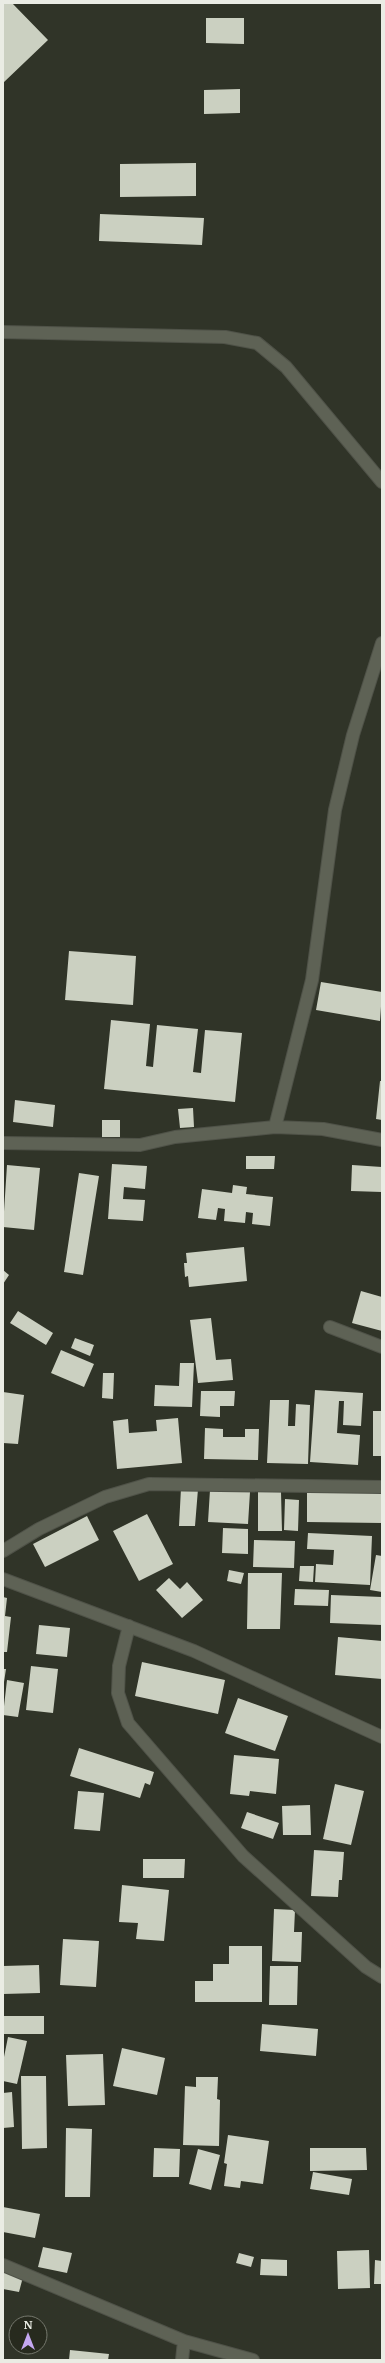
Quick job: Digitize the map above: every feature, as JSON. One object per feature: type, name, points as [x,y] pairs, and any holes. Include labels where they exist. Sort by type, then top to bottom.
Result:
[{"type":"street","points":[[3,332],[225,337],[257,344],[286,367],[382,482]]},
{"type":"street","points":[[275,1127],[312,980],[335,810],[353,735],[382,643]]},
{"type":"street","points":[[3,1143],[140,1145],[175,1137],[275,1127],[323,1129],[382,1140]]},
{"type":"street","points":[[330,1327],[382,1347]]},
{"type":"street","points":[[3,1551],[39,1529],[105,1497],[150,1484],[382,1487]]},
{"type":"street","points":[[3,1579],[194,1651],[382,1737]]},
{"type":"street","points":[[129,1626],[119,1666],[118,1693],[128,1723],[243,1856],[381,1979]]},
{"type":"street","points":[[3,2265],[184,2341],[253,2360]]},
{"type":"street","points":[[182,2360],[184,2341]]},
{"type":"building","points":[[3,3],[12,3],[48,40],[3,83]]},
{"type":"building","points":[[206,18],[244,18],[244,44],[206,43]]},
{"type":"building","points":[[240,89],[240,113],[204,114],[204,90]]},
{"type":"building","points":[[196,163],[196,196],[120,197],[120,164]]},
{"type":"building","points":[[100,214],[204,218],[202,245],[99,241]]},
{"type":"building","points":[[69,951],[136,956],[133,1005],[65,1000]]},
{"type":"building","points":[[321,982],[382,992],[380,1021],[316,1010]]},
{"type":"building","points":[[111,1020],[150,1024],[146,1066],[153,1067],[157,1025],[198,1029],[193,1072],[201,1073],[205,1030],[242,1033],[235,1102],[104,1089]]},
{"type":"building","points":[[380,1081],[382,1081],[382,1120],[376,1119]]},
{"type":"building","points":[[15,1100],[55,1105],[53,1127],[13,1122]]},
{"type":"building","points":[[193,1108],[194,1127],[180,1128],[178,1109]]},
{"type":"building","points":[[102,1120],[120,1120],[120,1137],[102,1137]]},
{"type":"building","points":[[246,1156],[275,1156],[274,1169],[246,1169]]},
{"type":"building","points":[[112,1164],[147,1166],[145,1189],[124,1187],[123,1199],[145,1200],[143,1221],[108,1219]]},
{"type":"building","points":[[7,1165],[40,1168],[34,1230],[3,1227]]},
{"type":"building","points":[[352,1165],[382,1167],[382,1192],[351,1191]]},
{"type":"building","points":[[79,1173],[99,1176],[83,1275],[64,1272]]},
{"type":"building","points":[[233,1185],[247,1187],[246,1194],[273,1197],[270,1226],[252,1224],[253,1213],[246,1212],[245,1223],[224,1221],[225,1209],[218,1208],[216,1220],[198,1218],[202,1189],[232,1193]]},
{"type":"building","points":[[244,1247],[247,1281],[189,1287],[188,1276],[185,1277],[184,1263],[187,1263],[186,1253]]},
{"type":"building","points":[[3,1270],[9,1275],[3,1284]]},
{"type":"building","points":[[361,1291],[382,1297],[382,1331],[352,1323]]},
{"type":"building","points":[[18,1311],[53,1333],[46,1345],[10,1323]]},
{"type":"building","points":[[211,1318],[216,1360],[231,1359],[233,1380],[198,1383],[190,1320]]},
{"type":"building","points":[[75,1338],[94,1345],[90,1356],[71,1348]]},
{"type":"building","points":[[61,1350],[94,1364],[84,1387],[51,1373]]},
{"type":"building","points":[[180,1363],[194,1363],[192,1407],[154,1406],[155,1385],[179,1386]]},
{"type":"building","points":[[103,1373],[114,1373],[113,1399],[102,1398]]},
{"type":"building","points":[[315,1390],[363,1393],[361,1426],[343,1425],[344,1401],[339,1401],[337,1433],[360,1435],[358,1465],[310,1462]]},
{"type":"building","points":[[201,1391],[235,1391],[234,1406],[220,1406],[220,1417],[200,1416]]},
{"type":"building","points":[[3,1392],[24,1395],[18,1444],[3,1443]]},
{"type":"building","points":[[270,1400],[289,1400],[288,1426],[295,1426],[296,1404],[310,1405],[308,1464],[267,1463]]},
{"type":"building","points":[[373,1411],[382,1411],[382,1456],[373,1456]]},
{"type":"building","points":[[178,1418],[182,1463],[117,1469],[113,1421],[128,1419],[129,1433],[157,1431],[156,1420]]},
{"type":"building","points":[[205,1428],[223,1429],[223,1437],[245,1437],[245,1429],[259,1429],[258,1460],[204,1459]]},
{"type":"building","points":[[181,1488],[198,1489],[195,1526],[179,1526]]},
{"type":"building","points":[[210,1490],[250,1492],[248,1524],[208,1522]]},
{"type":"building","points":[[307,1490],[382,1490],[382,1523],[307,1522]]},
{"type":"building","points":[[258,1492],[281,1492],[282,1531],[258,1531]]},
{"type":"building","points":[[285,1499],[299,1500],[298,1531],[284,1530]]},
{"type":"building","points":[[147,1514],[173,1564],[139,1581],[113,1531]]},
{"type":"building","points":[[87,1516],[99,1540],[45,1567],[33,1544]]},
{"type":"building","points":[[223,1528],[248,1529],[248,1554],[222,1553]]},
{"type":"building","points":[[308,1533],[372,1536],[370,1585],[315,1582],[316,1564],[333,1565],[334,1550],[307,1549]]},
{"type":"building","points":[[254,1540],[295,1541],[294,1568],[253,1567]]},
{"type":"building","points":[[376,1555],[382,1556],[382,1592],[370,1590]]},
{"type":"building","points":[[300,1566],[314,1566],[313,1582],[299,1581]]},
{"type":"building","points":[[229,1570],[244,1573],[241,1584],[227,1581]]},
{"type":"building","points":[[248,1573],[282,1573],[280,1629],[247,1629]]},
{"type":"building","points":[[169,1578],[180,1589],[187,1582],[203,1600],[182,1618],[156,1590]]},
{"type":"building","points":[[295,1589],[329,1590],[328,1606],[294,1605]]},
{"type":"building","points":[[331,1595],[382,1597],[382,1625],[330,1623]]},
{"type":"building","points":[[3,1597],[7,1598],[5,1616],[11,1617],[7,1652],[3,1652]]},
{"type":"building","points":[[39,1625],[70,1628],[67,1657],[36,1654]]},
{"type":"building","points":[[338,1637],[382,1641],[382,1679],[335,1675]]},
{"type":"building","points":[[142,1662],[225,1680],[218,1714],[135,1696]]},
{"type":"building","points":[[31,1666],[58,1669],[53,1713],[26,1710]]},
{"type":"building","points":[[3,1669],[6,1669],[4,1682],[3,1682]]},
{"type":"building","points":[[7,1680],[24,1683],[18,1717],[3,1715]]},
{"type":"building","points":[[238,1698],[288,1716],[275,1751],[225,1733]]},
{"type":"building","points":[[79,1748],[154,1772],[150,1785],[145,1783],[140,1798],[70,1776]]},
{"type":"building","points":[[234,1755],[279,1759],[276,1794],[250,1791],[249,1796],[230,1794]]},
{"type":"building","points":[[335,1784],[364,1791],[351,1845],[323,1839]]},
{"type":"building","points":[[78,1791],[104,1793],[100,1831],[74,1829]]},
{"type":"building","points":[[310,1805],[311,1835],[283,1835],[282,1806]]},
{"type":"building","points":[[247,1812],[279,1823],[273,1839],[241,1828]]},
{"type":"building","points":[[314,1850],[344,1852],[342,1880],[339,1880],[338,1897],[311,1896]]},
{"type":"building","points":[[143,1859],[185,1859],[184,1878],[143,1878]]},
{"type":"building","points":[[122,1885],[169,1890],[164,1941],[136,1939],[138,1923],[119,1922]]},
{"type":"building","points":[[274,1909],[295,1910],[294,1932],[302,1932],[301,1962],[272,1961]]},
{"type":"building","points":[[63,1939],[99,1941],[96,1987],[60,1985]]},
{"type":"building","points":[[229,1946],[262,1946],[262,2002],[195,2002],[195,1981],[213,1981],[213,1964],[229,1964]]},
{"type":"building","points":[[39,1965],[40,1993],[3,1994],[3,1966]]},
{"type":"building","points":[[270,1966],[298,1966],[297,2005],[269,2005]]},
{"type":"building","points":[[3,2016],[44,2016],[44,2034],[3,2034]]},
{"type":"building","points":[[262,2024],[318,2029],[316,2056],[260,2051]]},
{"type":"building","points":[[8,2037],[27,2041],[17,2084],[3,2081],[3,2062]]},
{"type":"building","points":[[122,2048],[165,2058],[157,2095],[113,2086]]},
{"type":"building","points":[[103,2054],[105,2105],[68,2106],[66,2055]]},
{"type":"building","points":[[21,2076],[46,2076],[47,2148],[22,2149]]},
{"type":"building","points":[[196,2077],[218,2077],[217,2099],[220,2100],[219,2146],[183,2145],[185,2086],[196,2087]]},
{"type":"building","points":[[12,2092],[14,2127],[3,2128],[3,2093]]},
{"type":"building","points":[[66,2128],[92,2129],[90,2197],[65,2197]]},
{"type":"building","points":[[228,2135],[269,2141],[263,2184],[241,2181],[240,2188],[224,2186],[227,2164],[224,2163]]},
{"type":"building","points":[[154,2148],[180,2149],[179,2177],[153,2177]]},
{"type":"building","points":[[310,2148],[366,2148],[367,2170],[310,2171]]},
{"type":"building","points":[[198,2149],[220,2155],[211,2190],[189,2184]]},
{"type":"building","points":[[313,2172],[352,2179],[349,2195],[310,2189]]},
{"type":"building","points":[[3,2207],[40,2214],[35,2238],[3,2232]]},
{"type":"building","points":[[43,2247],[72,2253],[67,2273],[38,2267]]},
{"type":"building","points":[[369,2250],[370,2288],[338,2289],[337,2251]]},
{"type":"building","points":[[239,2253],[254,2257],[251,2267],[236,2263]]},
{"type":"building","points":[[261,2259],[287,2260],[287,2276],[260,2275]]},
{"type":"building","points":[[375,2260],[382,2261],[382,2284],[374,2284]]},
{"type":"building","points":[[3,2272],[23,2277],[19,2292],[3,2289]]},
{"type":"building","points":[[70,2350],[109,2354],[108,2360],[69,2360]]}]
